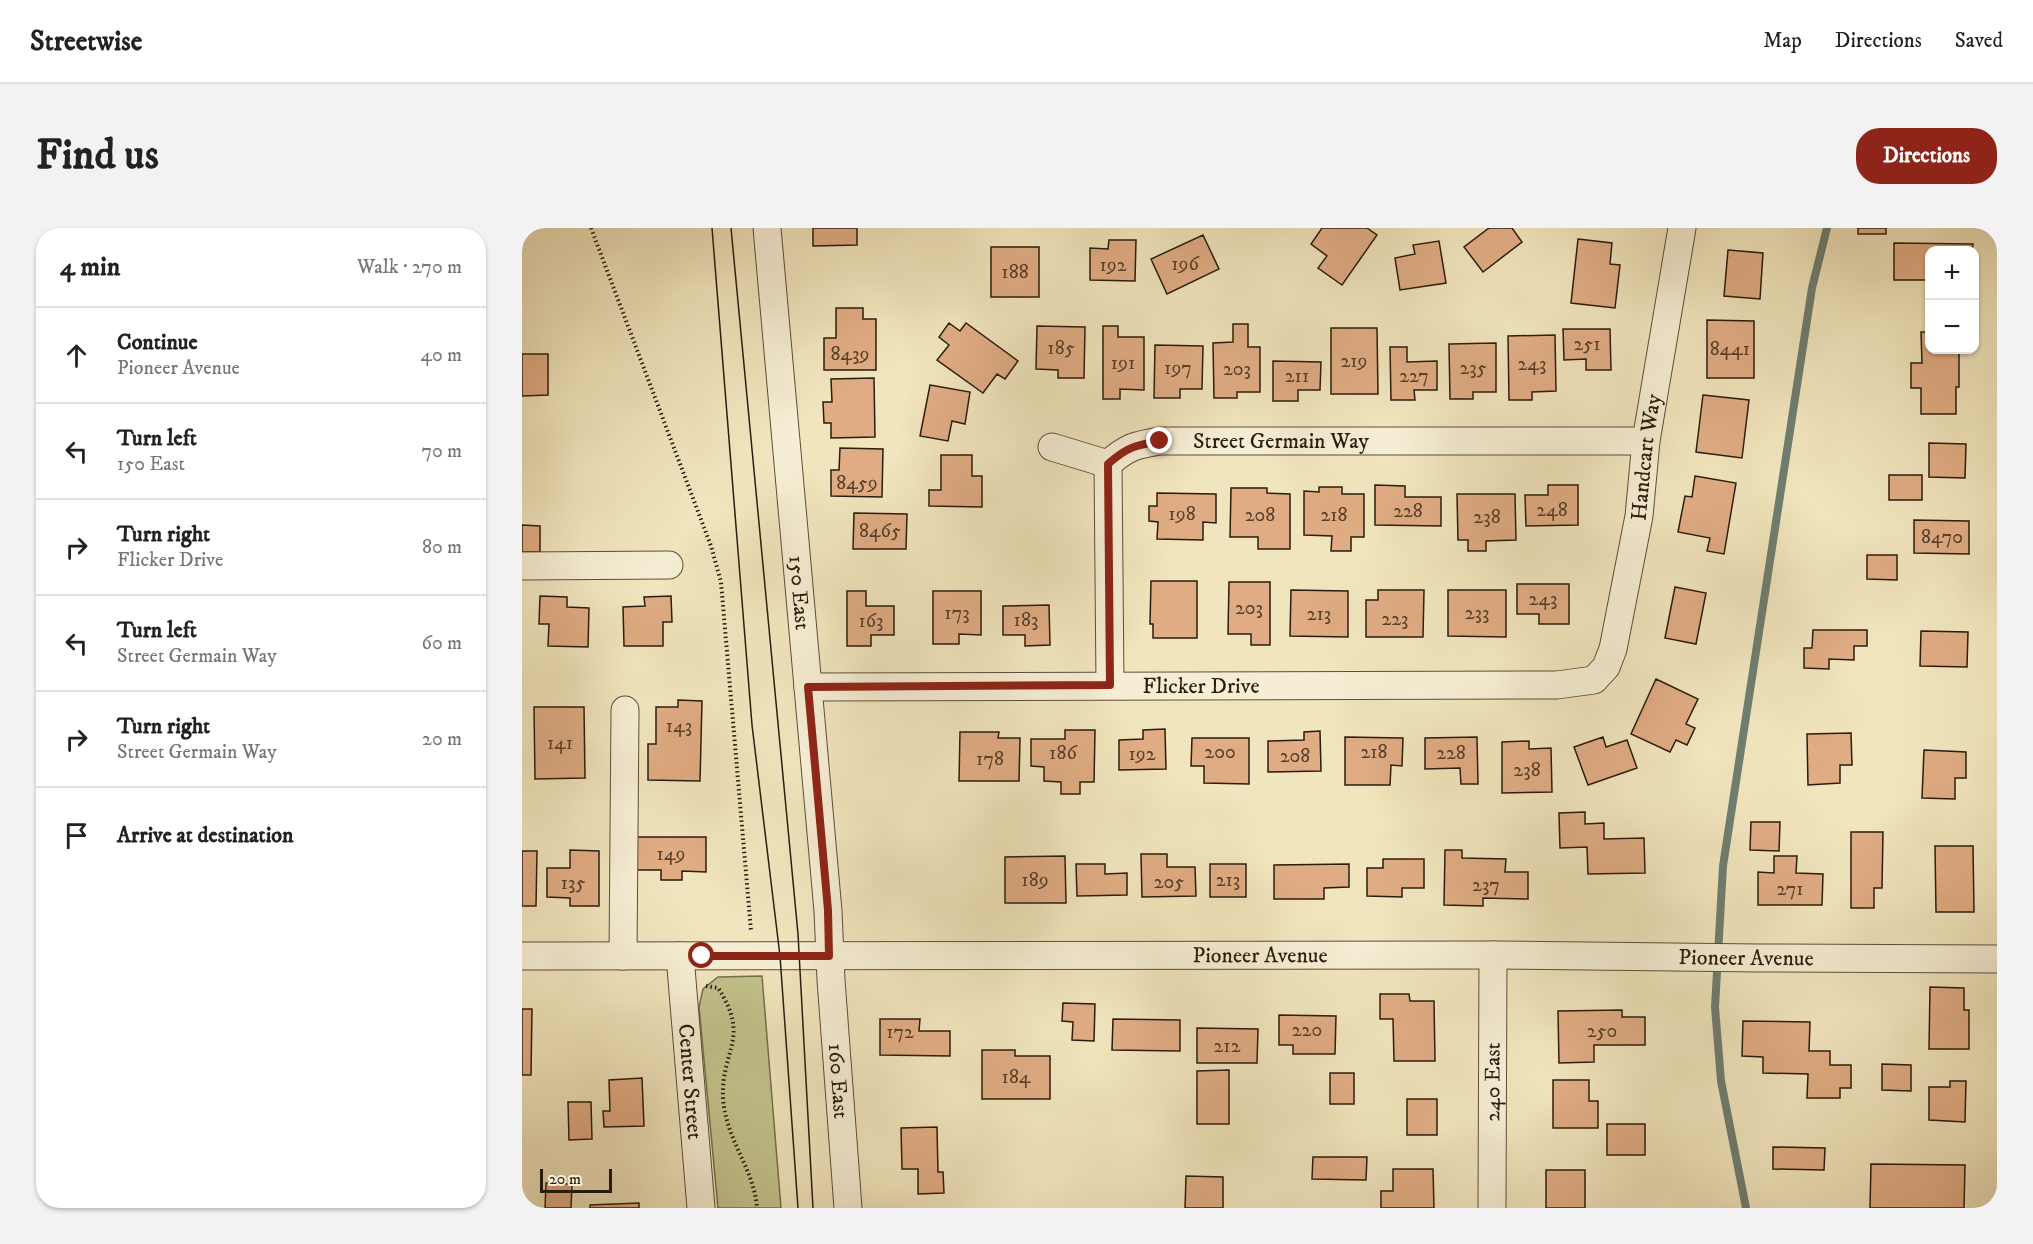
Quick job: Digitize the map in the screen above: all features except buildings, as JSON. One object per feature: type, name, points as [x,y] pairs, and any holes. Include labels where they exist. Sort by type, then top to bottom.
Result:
[{"type":"street","name":"150 East","points":[[767,228],[828,910],[829,956]]},
{"type":"street","name":"Handcart Way","points":[[1594,680],[1606,667],[1612,649],[1640,516],[1646,441],[1682,228]]},
{"type":"street","name":"Street Germain Way","points":[[1108,464],[1122,451],[1141,444],[1160,441],[1646,441]]},
{"type":"street","points":[[1052,447],[1108,464],[1110,685]]},
{"type":"street","points":[[522,566],[669,565]]},
{"type":"street","name":"Flicker Drive","points":[[808,687],[1557,685],[1594,680]]},
{"type":"street","points":[[623,956],[625,710]]},
{"type":"street","name":"Pioneer Avenue","points":[[522,956],[1493,955],[1997,959]]},
{"type":"street","name":"240 East","points":[[1492,1208],[1493,955]]},
{"type":"street","name":"Center Street","points":[[680,956],[701,1208]]},
{"type":"street","name":"160 East","points":[[829,956],[848,1208]]},
{"type":"path","points":[[704,986],[718,988],[732,1013],[734,1035],[724,1076],[723,1097],[726,1118],[735,1145],[749,1174],[757,1208]]},
{"type":"green space","points":[[762,976],[781,1208],[718,1208],[699,1007],[703,989],[718,977]]},
{"type":"waterway","points":[[1746,1208],[1721,1081],[1715,1007],[1723,866],[1812,288],[1827,228]]},
{"type":"tram line","points":[[712,228],[752,725],[780,956],[798,1208]]},
{"type":"tram line","points":[[731,228],[798,934],[813,1208]]},
{"type":"route","points":[[702,956],[829,956],[828,910],[808,687],[1110,685],[1108,464],[1122,451],[1141,444],[1160,441]]}]
